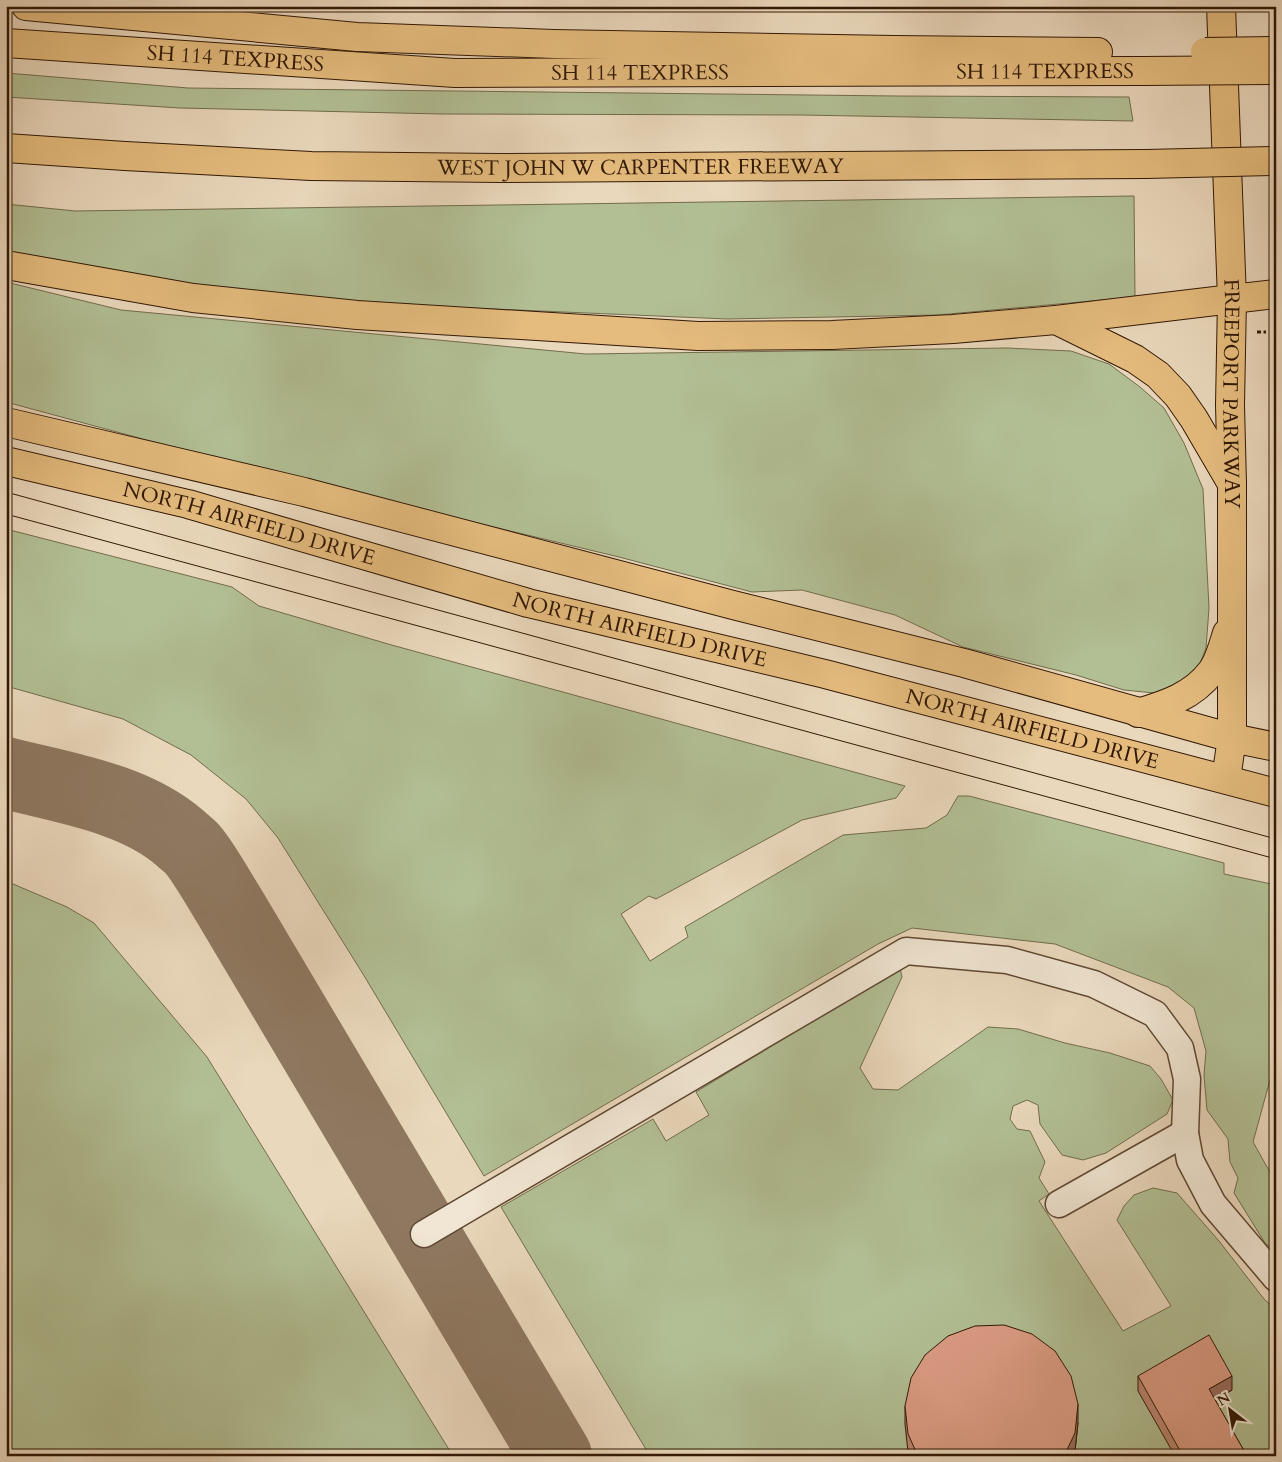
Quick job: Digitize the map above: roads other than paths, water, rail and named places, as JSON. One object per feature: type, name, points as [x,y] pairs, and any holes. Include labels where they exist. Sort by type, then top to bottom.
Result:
[{"type":"main road","points":[[26,6],[357,37],[554,44],[884,50],[1143,62],[1276,51]]},
{"type":"main road","name":"FREEPORT PARKWAY","points":[[1221,6],[1232,298],[1230,405],[1232,484],[1232,738],[1226,779]]},
{"type":"main road","name":"SH 114 TEXPRESS","points":[[6,42],[455,73],[1143,62],[1276,70]]},
{"type":"main road","name":"WEST JOHN W CARPENTER FREEWAY","points":[[6,148],[311,166],[500,168],[1276,162]]},
{"type":"main road","points":[[6,265],[193,298],[357,315],[698,336],[832,335],[953,329],[1056,320],[1276,294]]},
{"type":"main road","points":[[1056,320],[1135,359],[1158,375],[1178,396],[1194,419],[1232,484]]},
{"type":"main road","name":"NORTH AIRFIELD DRIVE","points":[[6,422],[304,492],[733,605],[964,663],[1232,738],[1276,747]]},
{"type":"main road","name":"NORTH AIRFIELD DRIVE","points":[[6,461],[188,504],[528,604],[824,674],[1276,793]]},
{"type":"main road","points":[[1138,713],[1166,705],[1192,691],[1211,672],[1222,650],[1232,620]]},
{"type":"lane","points":[[424,1234],[906,950],[1007,960],[1094,984],[1155,1014],[1180,1048],[1187,1078],[1185,1133],[1190,1160],[1213,1204],[1276,1278]]},
{"type":"lane","points":[[1059,1204],[1185,1133]]},
{"type":"tram line","points":[[6,492],[1276,839]]},
{"type":"tram line","points":[[6,514],[1276,859]]}]
